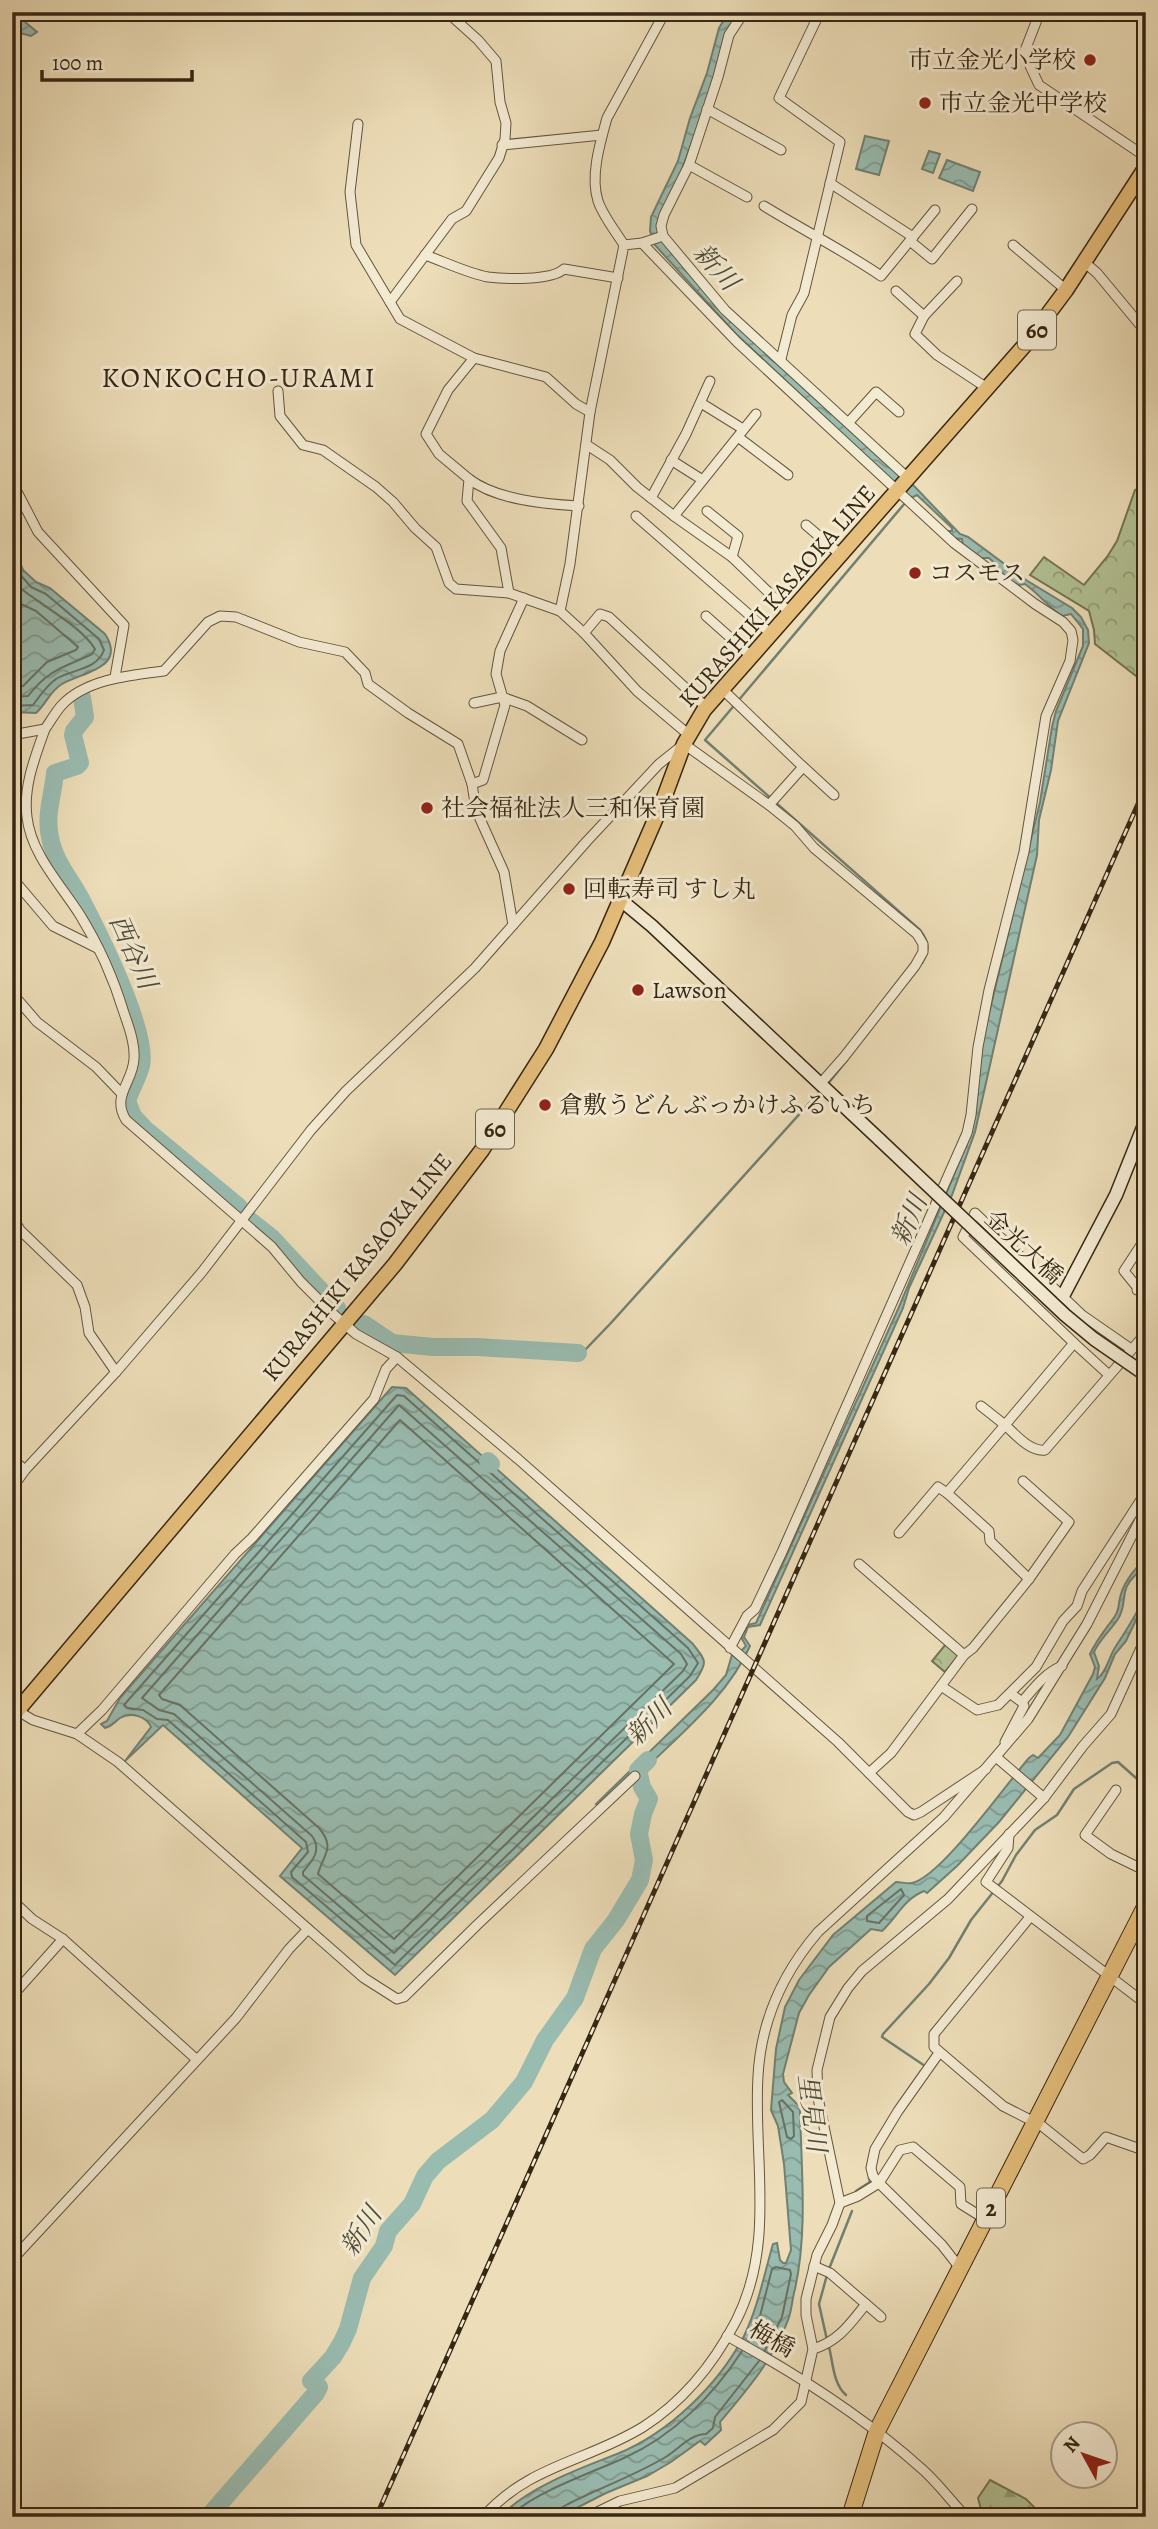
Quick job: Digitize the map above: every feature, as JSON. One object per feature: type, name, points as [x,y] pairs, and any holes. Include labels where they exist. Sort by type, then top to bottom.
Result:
[{"type":"highway","name":"2","points":[[850,2517],[877,2431],[1146,1905]]},
{"type":"main road","name":"KURASHIKI KASAOKA LINE","points":[[15,1714],[345,1324],[447,1196],[513,1102],[552,1038],[622,901],[687,739],[706,707],[1026,345],[1066,290],[1146,167]]},
{"type":"street","points":[[390,302],[452,219],[466,211],[499,158],[502,145],[506,123],[500,102],[496,61],[478,40],[446,12]]},
{"type":"street","points":[[559,611],[570,564],[590,412],[624,245],[598,202],[596,170],[602,135],[607,118],[665,12]]},
{"type":"street","points":[[744,12],[729,35],[689,165],[664,215],[661,226],[663,236],[725,310],[909,479]]},
{"type":"street","points":[[781,359],[792,315],[804,293],[839,142],[779,98],[820,12]]},
{"type":"street","points":[[1040,12],[1024,53],[1039,85],[1146,157]]},
{"type":"street","points":[[707,109],[781,150]]},
{"type":"street","points":[[358,124],[350,192],[356,245],[400,319],[474,358],[546,377],[576,404],[590,412]]},
{"type":"street","points":[[502,145],[602,135]]},
{"type":"street","points":[[689,165],[747,197]]},
{"type":"street","points":[[830,183],[912,239],[932,259],[972,208]]},
{"type":"street","points":[[764,206],[817,238],[842,249],[881,276],[935,210]]},
{"type":"street","points":[[624,245],[663,236]]},
{"type":"street","points":[[642,243],[737,342],[954,543],[1063,622],[1071,631],[1073,650],[1046,716],[1024,852],[989,990],[978,1047],[967,1133],[782,1552],[755,1609],[747,1616],[730,1648]]},
{"type":"street","points":[[1013,245],[1066,290]]},
{"type":"street","points":[[425,255],[486,276],[540,277],[560,273],[564,269],[618,278]]},
{"type":"street","points":[[1084,262],[1097,273],[1146,332]]},
{"type":"street","points":[[957,281],[924,316],[915,334],[937,355],[987,388]]},
{"type":"street","points":[[895,291],[924,316]]},
{"type":"street","points":[[474,358],[448,390],[426,434],[439,454],[469,479],[493,491],[544,504],[579,506]]},
{"type":"street","points":[[650,498],[710,381]]},
{"type":"street","points":[[278,391],[280,416],[303,445],[323,450],[393,502],[436,547],[449,583],[456,589],[509,593],[559,611],[584,633],[637,691],[687,739],[770,804],[795,826],[814,848],[917,934],[923,944],[923,952],[915,966],[824,1086]]},
{"type":"street","points":[[849,422],[876,392],[899,412]]},
{"type":"street","points":[[701,403],[741,433],[788,475]]},
{"type":"street","points":[[674,516],[701,479],[756,414]]},
{"type":"street","points":[[587,445],[610,460],[650,498],[732,557],[789,612]]},
{"type":"street","points":[[671,460],[701,479]]},
{"type":"street","points":[[469,479],[467,501],[502,548],[509,593]]},
{"type":"street","points":[[12,482],[38,532],[124,625],[115,677]]},
{"type":"street","points":[[707,512],[738,536],[732,557]]},
{"type":"street","points":[[636,516],[770,633]]},
{"type":"street","points":[[806,525],[841,555]]},
{"type":"street","points":[[472,784],[483,780],[505,705],[496,674],[500,651],[524,598]]},
{"type":"street","points":[[584,633],[600,614],[609,617],[706,707]]},
{"type":"street","points":[[513,925],[504,872],[476,810],[472,784],[458,744],[368,684],[366,673],[345,652],[299,642],[236,617],[220,616],[208,622],[164,671],[115,677],[76,694],[62,705],[45,729],[28,783],[27,817],[40,855],[80,914],[118,995],[132,1040],[134,1062],[122,1094],[120,1111],[126,1119],[272,1247],[301,1282],[356,1334],[397,1357],[518,1459],[759,1671],[908,1812],[914,1815],[986,1769]]},
{"type":"street","points":[[706,616],[751,656]]},
{"type":"street","points":[[721,688],[834,795]]},
{"type":"street","points":[[474,703],[502,697],[527,706],[582,740]]},
{"type":"street","points":[[12,735],[45,729]]},
{"type":"street","points":[[12,1488],[202,1272],[311,1130],[346,1091],[457,986],[650,773],[687,739]]},
{"type":"street","points":[[770,804],[803,767]]},
{"type":"street","points":[[12,882],[19,886],[53,926],[97,948]]},
{"type":"street","name":"金光大橋","points":[[622,901],[824,1086],[1065,1315],[1146,1375]]},
{"type":"street","points":[[12,993],[37,1022],[96,1067],[122,1094]]},
{"type":"street","points":[[1050,1321],[1115,1195],[1146,1120]]},
{"type":"street","points":[[1110,1375],[963,1237],[975,1213],[1082,1315],[1131,1349]]},
{"type":"street","points":[[12,1216],[20,1230],[77,1285],[85,1307],[89,1333],[116,1372]]},
{"type":"street","points":[[1145,1239],[1124,1271],[1146,1298]]},
{"type":"street","points":[[1137,1290],[1146,1278]]},
{"type":"street","points":[[981,1406],[1032,1447],[1038,1451],[1045,1450],[1146,1333]]},
{"type":"street","points":[[947,1493],[1074,1343]]},
{"type":"street","points":[[77,1734],[102,1710],[235,1554],[374,1399],[386,1369],[397,1357]]},
{"type":"street","points":[[12,1459],[26,1470]]},
{"type":"street","points":[[869,1773],[891,1753],[964,1656],[1029,1579],[1069,1522],[1023,1480]]},
{"type":"street","points":[[899,1533],[937,1488],[947,1493],[989,1531],[990,1541],[1029,1579]]},
{"type":"street","points":[[941,1686],[977,1710],[998,1706],[1011,1694],[1036,1667],[1063,1621],[1077,1606],[1082,1591],[1146,1492]]},
{"type":"street","points":[[483,2517],[523,2482],[620,2438],[661,2415],[692,2386],[729,2337],[746,2298],[760,2235],[758,2073],[766,2022],[777,1993],[792,1966],[817,1932],[926,1836],[999,1756],[1028,1719],[1087,1624],[1146,1507]]},
{"type":"street","points":[[859,1564],[964,1656]]},
{"type":"street","points":[[587,2517],[620,2501],[675,2488],[773,2430],[801,2402],[802,2378],[813,2349],[806,2315],[806,2299],[814,2266],[840,2203],[818,2098],[817,2070],[831,2017],[848,1988],[862,1971],[948,1899],[1009,1834],[1111,1714],[1146,1637]]},
{"type":"street","points":[[1022,1702],[1045,1677],[1062,1666]]},
{"type":"street","points":[[999,1756],[1024,1706],[1011,1694]]},
{"type":"street","points":[[15,1714],[77,1734],[118,1762],[364,1978],[397,1999],[404,1997],[635,1776]]},
{"type":"street","points":[[999,1756],[1042,1796]]},
{"type":"street","points":[[1116,1790],[1085,1835],[1111,1854],[1146,1871]]},
{"type":"street","points":[[1009,1834],[1008,1848],[986,1882],[1146,2004]]},
{"type":"street","points":[[12,1900],[32,1919],[63,1939],[196,2059]]},
{"type":"street","points":[[1030,1917],[934,2034],[934,2047],[1003,2106],[1055,2134],[1083,2159],[1106,2137],[1146,2151]]},
{"type":"street","points":[[12,2260],[236,2018],[289,1949],[308,1929]]},
{"type":"street","points":[[12,1996],[63,1939]]},
{"type":"street","points":[[939,2053],[875,2149],[871,2168],[879,2183],[942,2245],[960,2268]]},
{"type":"street","points":[[840,2203],[879,2183],[900,2150],[913,2147],[960,2187],[961,2204],[985,2219]]},
{"type":"street","points":[[814,2266],[828,2272],[881,2317]]},
{"type":"street","points":[[813,2349],[829,2344],[840,2336],[866,2304]]},
{"type":"street","name":"梅橋","points":[[729,2337],[802,2378],[877,2431],[924,2471],[966,2517]]},
{"type":"green space","points":[[1146,488],[1145,683],[1095,644],[1089,611],[1030,575],[1044,557],[1084,585],[1117,541],[1135,490]]},
{"type":"green space","points":[[946,1644],[959,1655],[945,1672],[932,1661]]},
{"type":"green space","points":[[990,2480],[1026,2499],[1044,2517],[983,2517],[978,2498]]},
{"type":"water","points":[[12,12],[37,32],[31,36],[16,32],[12,26]]},
{"type":"water","points":[[729,12],[740,12],[679,177],[658,224],[702,289],[915,487],[960,534],[1072,608],[1088,630],[1089,643],[1058,721],[1051,770],[1039,820],[1037,855],[975,1132],[952,1195],[760,1625],[748,1627],[744,1637],[750,1646],[741,1664],[718,1696],[690,1726],[646,1768],[634,1772],[599,1806],[596,1804],[726,1675],[734,1648],[741,1651],[746,1646],[741,1637],[747,1625],[756,1623],[899,1307],[966,1146],[976,1112],[980,1051],[1040,802],[1052,727],[1083,646],[1083,629],[1071,614],[1062,616],[1025,584],[1015,586],[998,573],[998,566],[989,558],[979,558],[963,546],[962,539],[953,538],[945,531],[952,531],[952,528],[917,495],[911,498],[736,334],[654,244],[650,231],[651,217],[678,161],[719,28]]},
{"type":"water","points":[[865,136],[889,141],[879,175],[856,169]]},
{"type":"water","points":[[929,151],[940,154],[933,173],[922,169]]},
{"type":"water","points":[[947,160],[980,172],[973,191],[939,178]]},
{"type":"water","points":[[12,545],[23,570],[36,582],[50,588],[105,634],[110,645],[111,654],[107,662],[62,684],[36,713],[12,712]]},
{"type":"water","points":[[392,1387],[406,1388],[693,1644],[704,1661],[696,1680],[395,1975],[280,1876],[302,1848],[163,1725],[125,1761],[151,1727],[149,1723],[138,1716],[129,1715],[105,1728],[101,1724],[107,1721],[120,1698]]},
{"type":"water","points":[[1146,1557],[1146,1564],[1126,1588],[1120,1616],[1094,1652],[1099,1666],[1097,1679],[1146,1593],[1146,1599],[1126,1641],[1115,1654],[1105,1678],[1068,1737],[999,1822],[957,1866],[927,1893],[924,1891],[911,1899],[882,1931],[871,1929],[829,1967],[799,2013],[783,2074],[784,2082],[792,2093],[788,2095],[800,2107],[803,2221],[795,2289],[789,2316],[775,2348],[720,2422],[721,2430],[705,2445],[700,2441],[647,2476],[559,2517],[500,2517],[539,2488],[655,2434],[690,2406],[733,2354],[753,2314],[773,2244],[777,2243],[783,2263],[786,2263],[791,2250],[784,2164],[778,2126],[771,2110],[776,2049],[785,2007],[799,1980],[833,1935],[896,1882],[912,1883],[939,1865],[973,1828],[1029,1758],[1033,1755],[1038,1758],[1060,1735],[1093,1674],[1095,1667],[1090,1654],[1117,1613],[1125,1584]]},
{"type":"waterway","points":[[905,503],[705,740],[920,930],[927,946],[922,963]]},
{"type":"waterway","name":"西谷川","points":[[82,697],[85,717],[73,735],[80,763],[55,773],[49,829],[55,854],[110,957],[137,1030],[141,1066],[127,1101],[133,1116],[146,1130],[239,1207]]},
{"type":"waterway","points":[[827,1085],[847,1060]]},
{"type":"waterway","points":[[578,1353],[583,1352],[610,1324],[822,1089]]},
{"type":"waterway","name":"西谷川","points":[[248,1219],[272,1238],[337,1308]]},
{"type":"waterway","name":"西谷川","points":[[364,1324],[392,1343],[578,1353]]},
{"type":"waterway","points":[[488,1461],[491,1464]]},
{"type":"waterway","points":[[925,2066],[882,2037],[883,2034],[949,1958],[971,1920],[1002,1881],[1016,1855],[1035,1830],[1057,1815],[1074,1789],[1112,1763],[1118,1762],[1136,1778],[1146,1757]]},
{"type":"waterway","name":"新川","points":[[208,2517],[316,2393],[319,2387],[311,2381],[333,2357],[342,2342],[362,2278],[384,2246],[388,2231],[412,2204],[425,2176],[438,2161],[492,2120],[524,2082],[545,2040],[575,1998],[593,1949],[616,1920],[640,1880],[644,1860],[639,1834],[649,1799],[642,1787],[638,1770],[648,1760]]},
{"type":"waterway","points":[[897,2106],[921,2071]]},
{"type":"waterway","points":[[867,2168],[872,2147]]},
{"type":"waterway","points":[[856,2191],[870,2182],[869,2178]]},
{"type":"waterway","points":[[829,2269],[852,2211]]},
{"type":"waterway","points":[[827,2275],[819,2304],[827,2340]]},
{"type":"waterway","points":[[829,2347],[836,2379],[846,2395]]},
{"type":"railway","points":[[376,2517],[1146,786]]},
{"type":"place","name":"市立金光小学校","points":[[1090,60]]},
{"type":"place","name":"市立金光中学校","points":[[925,103]]},
{"type":"place","name":"コスモス","points":[[915,573]]},
{"type":"place","name":"社会福祉法人三和保育園","points":[[427,808]]},
{"type":"place","name":"回転寿司 すし丸","points":[[569,889]]},
{"type":"place","name":"Lawson","points":[[638,990]]},
{"type":"place","name":"倉敷うどん ぶっかけふるいち","points":[[545,1105]]},
{"type":"district","name":"KONKOCHO-URAMI","points":[[239,378]]},
{"type":"water label","name":"里見川","points":[[812,2113]]}]
